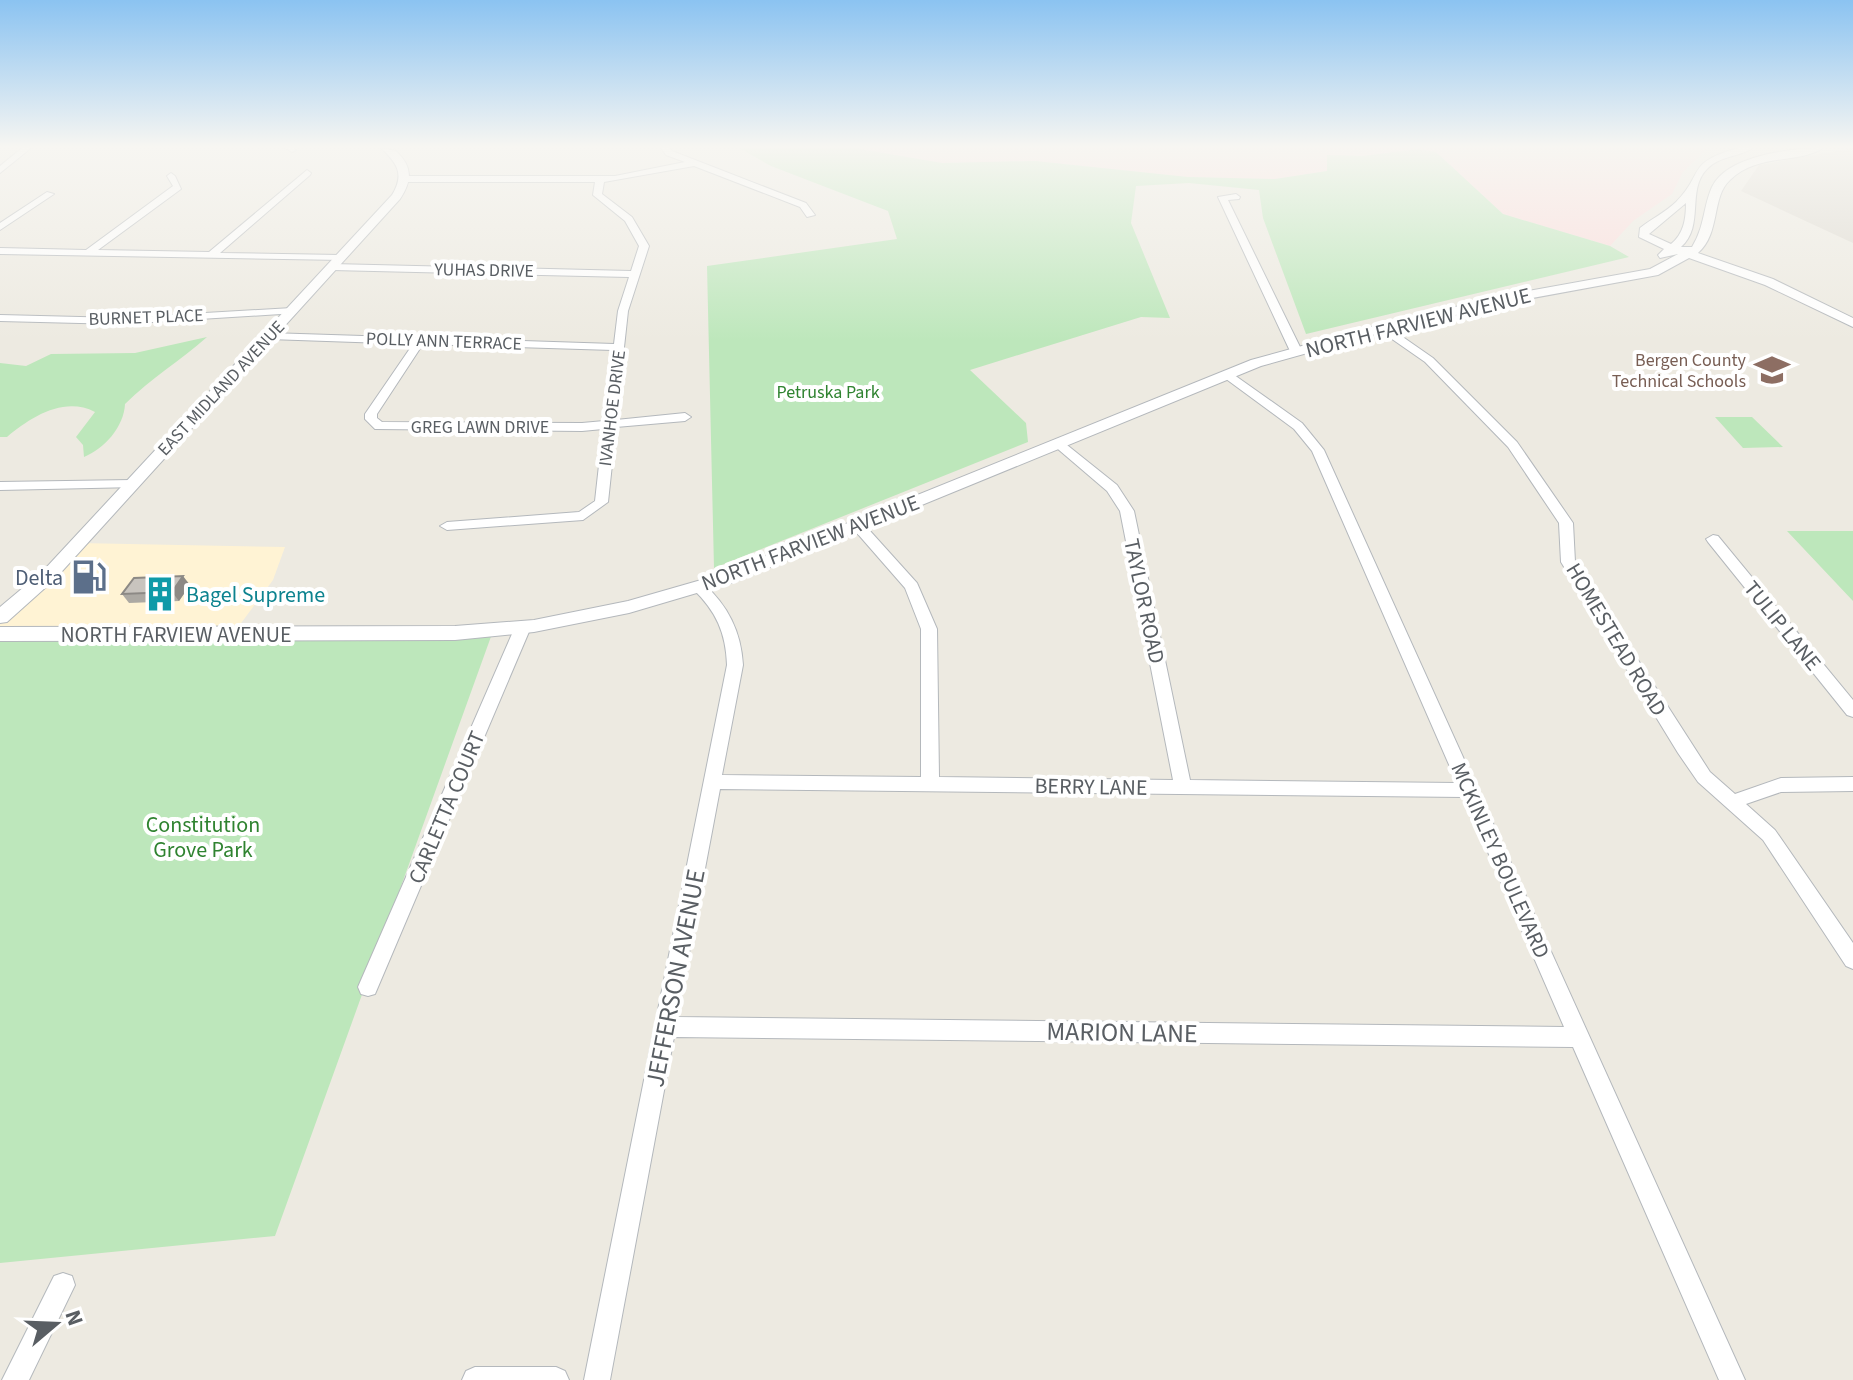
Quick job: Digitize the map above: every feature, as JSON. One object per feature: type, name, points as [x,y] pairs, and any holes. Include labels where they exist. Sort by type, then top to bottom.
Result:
[{"type":"street","points":[[0,227],[22,212]]},
{"type":"street","points":[[88,253],[143,212]]},
{"type":"street","points":[[212,255],[261,212]]},
{"type":"street","name":"EAST MIDLAND AVENUE","points":[[0,617],[40,584],[382,212]]},
{"type":"street","name":"IVANHOE DRIVE","points":[[447,526],[589,513],[601,502],[623,311],[643,251],[642,241],[629,219],[619,212]]},
{"type":"street","points":[[1229,212],[1296,351]]},
{"type":"street","points":[[1669,212],[1643,235],[1695,252],[1779,287],[1853,323]]},
{"type":"street","points":[[1677,247],[1688,233],[1694,212]]},
{"type":"street","points":[[1695,252],[1709,228],[1712,212]]},
{"type":"street","name":"NORTH FARVIEW AVENUE","points":[[1589,282],[1645,264],[1677,247]]},
{"type":"street","name":"YUHAS DRIVE","points":[[0,251],[212,255],[336,263],[636,274]]},
{"type":"street","name":"NORTH FARVIEW AVENUE","points":[[0,634],[455,633],[523,627],[629,607],[728,578],[1226,374],[1383,328],[1589,282],[1654,272],[1695,252]]},
{"type":"street","name":"BURNET PLACE","points":[[0,318],[120,321],[292,311]]},
{"type":"street","name":"HOMESTEAD ROAD","points":[[1383,328],[1429,360],[1513,445],[1566,523],[1568,562],[1704,777],[1769,835],[1853,960]]},
{"type":"street","name":"POLLY ANN TERRACE","points":[[269,336],[619,347]]},
{"type":"street","name":"GREG LAWN DRIVE","points":[[420,341],[371,414],[371,419],[379,426],[611,425],[685,417]]},
{"type":"street","name":"MCKINLEY BOULEVARD","points":[[1226,374],[1298,426],[1318,450],[1732,1380]]},
{"type":"street","name":"TAYLOR ROAD","points":[[1058,444],[1112,488],[1127,511],[1183,787]]},
{"type":"street","points":[[0,486],[132,484]]},
{"type":"street","points":[[857,525],[898,566],[912,586],[929,629],[930,785]]},
{"type":"street","name":"TULIP LANE","points":[[1713,539],[1853,711]]},
{"type":"street","name":"JEFFERSON AVENUE","points":[[597,1380],[735,665],[735,647],[723,613],[698,586]]},
{"type":"street","name":"CARLETTA COURT","points":[[368,987],[523,627]]},
{"type":"street","name":"BERRY LANE","points":[[713,782],[1470,790]]},
{"type":"street","points":[[1734,801],[1781,785],[1853,784]]},
{"type":"street","name":"MARION LANE","points":[[666,1027],[1579,1037]]},
{"type":"street","points":[[15,1380],[63,1285]]},
{"type":"street","points":[[475,1380],[556,1380]]},
{"type":"shaded area","points":[[1501,212],[1645,212],[1610,246]]},
{"type":"shaded area","points":[[1787,212],[1853,212],[1853,243]]},
{"type":"shaded area","points":[[78,543],[285,547],[273,580],[233,634],[0,634],[0,617]]},
{"type":"green space","name":"Petruska Park","points":[[888,212],[1132,212],[1131,223],[1170,318],[1141,317],[970,370],[1026,423],[1028,442],[714,568],[707,266],[897,239]]},
{"type":"green space","points":[[1262,212],[1501,212],[1610,246],[1629,257],[1306,334]]},
{"type":"green space","points":[[207,337],[125,404],[121,421],[112,436],[99,449],[84,457],[83,445],[76,437],[95,412],[83,408],[72,406],[48,411],[7,437],[0,437],[0,363],[26,366],[51,354],[135,353]]},
{"type":"green space","points":[[1715,417],[1752,417],[1783,447],[1743,448]]},
{"type":"green space","points":[[1787,531],[1853,531],[1853,601]]},
{"type":"green space","name":"Constitution Grove Park","points":[[493,631],[275,1236],[0,1263],[0,634]]},
{"type":"building","points":[[183,576],[172,592],[122,594],[134,578]]},
{"type":"place","name":"Bergen County Technical Schools","points":[[1772,370]]},
{"type":"place","name":"Delta","points":[[89,577]]},
{"type":"place","name":"Bagel Supreme","points":[[160,594]]}]
